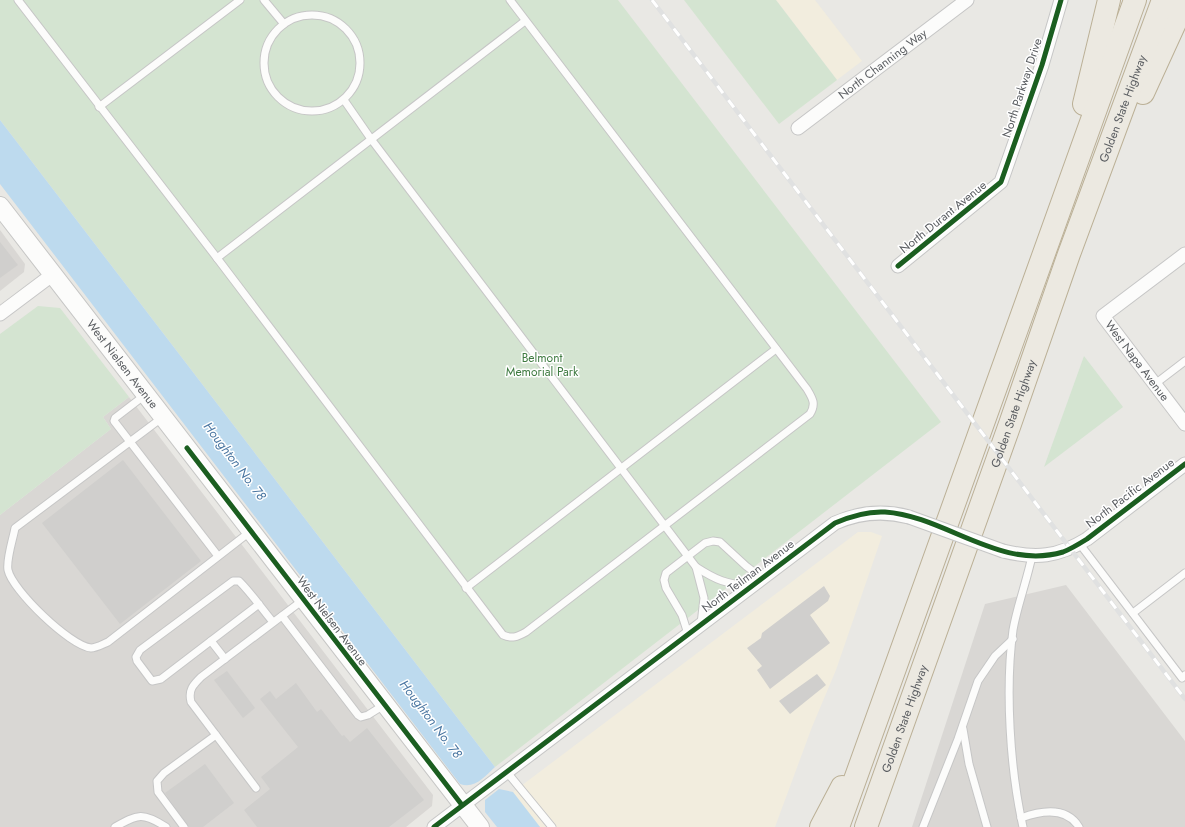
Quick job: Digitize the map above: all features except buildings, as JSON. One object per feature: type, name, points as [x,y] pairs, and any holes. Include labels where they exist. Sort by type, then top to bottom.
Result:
[{"type":"highway","points":[[1057,214],[1109,0]]},
{"type":"highway","points":[[838,827],[1135,0]]},
{"type":"highway","name":"Golden State Highway","points":[[866,827],[930,651],[1069,254],[1163,0]]},
{"type":"highway","points":[[1069,254],[1185,1]]},
{"type":"highway","points":[[874,827],[930,651]]},
{"type":"highway","points":[[821,827],[829,808],[872,733]]},
{"type":"street","name":"North Channing Way","points":[[798,128],[967,0]]},
{"type":"street","name":"North Parkway Drive","points":[[1001,182],[1042,65],[1061,0]]},
{"type":"street","name":"North Durant Avenue","points":[[898,266],[1001,182]]},
{"type":"street","name":"West Nielsen Avenue","points":[[0,206],[384,705],[480,827]]},
{"type":"street","name":"West Napa Avenue","points":[[1185,254],[1103,316],[1185,424]]},
{"type":"street","points":[[0,314],[52,275]]},
{"type":"street","name":"North Pacific Avenue","points":[[1083,541],[1185,464]]},
{"type":"street","name":"North Teilman Avenue","points":[[434,827],[822,532],[848,518],[866,513],[884,512],[909,517],[1003,551],[1032,556],[1063,552],[1083,541]]},
{"type":"lane","points":[[18,0],[217,258],[466,588],[503,635],[510,638],[518,636],[664,526],[810,414],[814,408],[813,399],[776,349],[510,0]]},
{"type":"lane","points":[[99,106],[240,0]]},
{"type":"lane","points":[[264,0],[284,24]]},
{"type":"lane","points":[[312,15],[331,19],[347,30],[355,40],[360,53],[360,66],[355,85],[344,100],[333,108],[320,112],[307,112],[282,102],[273,92],[265,73],[264,54],[269,41],[277,30],[284,24],[299,17],[312,15]]},
{"type":"lane","points":[[217,258],[526,21]]},
{"type":"lane","points":[[344,100],[371,139],[664,526],[696,566],[718,581],[730,584],[752,586]]},
{"type":"lane","points":[[466,588],[776,349]]},
{"type":"lane","points":[[1155,384],[1185,361]]},
{"type":"lane","points":[[146,395],[115,418],[114,421],[218,556]]},
{"type":"lane","points":[[163,417],[16,528],[8,569],[11,579],[36,611],[77,642],[91,648],[108,642],[251,531]]},
{"type":"lane","points":[[688,634],[682,616],[666,588],[664,580],[666,573],[705,543],[713,541],[720,542],[746,566],[762,578]]},
{"type":"lane","points":[[1083,541],[1133,613],[1182,678],[1185,675]]},
{"type":"lane","points":[[1022,827],[1013,757],[1008,680],[1012,639],[1032,556]]},
{"type":"lane","points":[[696,566],[704,598],[701,624]]},
{"type":"lane","points":[[1133,613],[1185,573]]},
{"type":"lane","points":[[259,604],[156,682],[152,681],[137,661],[136,656],[140,650],[233,581],[239,581],[259,604],[274,622]]},
{"type":"lane","points":[[256,788],[191,702],[189,695],[191,687],[201,677],[304,600]]},
{"type":"lane","points":[[282,616],[358,715],[361,717],[368,715],[384,705]]},
{"type":"lane","points":[[923,827],[963,727],[978,682],[996,656],[1012,639]]},
{"type":"lane","points":[[211,641],[225,659]]},
{"type":"lane","points":[[963,727],[969,764],[987,827]]},
{"type":"lane","points":[[184,827],[158,792],[157,781],[164,773],[216,735]]},
{"type":"lane","points":[[506,771],[552,827]]},
{"type":"lane","points":[[1021,818],[1046,811],[1062,813],[1075,821],[1079,827]]},
{"type":"lane","points":[[115,827],[133,816],[145,815],[166,827]]},
{"type":"shaded area","points":[[776,0],[815,0],[862,61],[837,80]]},
{"type":"shaded area","points":[[0,230],[25,264],[24,272],[0,291]]},
{"type":"shaded area","points":[[129,397],[433,795],[432,806],[406,827],[0,827],[0,515],[111,429],[103,417]]},
{"type":"shaded area","points":[[858,532],[871,532],[882,536],[836,670],[812,727],[775,827],[540,827],[513,792]]},
{"type":"shaded area","points":[[1066,585],[1185,741],[1185,827],[912,827],[985,604]]},
{"type":"green space","name":"Belmont Memorial Park","points":[[0,0],[618,0],[941,422],[495,767],[0,120]]},
{"type":"green space","points":[[684,0],[776,0],[837,80],[779,124]]},
{"type":"green space","points":[[38,306],[60,308],[129,397],[103,417],[111,429],[0,515],[0,334]]},
{"type":"green space","points":[[1084,356],[1123,407],[1044,467]]},
{"type":"water","name":"Houghton No. 78","points":[[0,120],[495,767],[479,781],[470,785],[460,784],[0,184]]},
{"type":"water","points":[[499,789],[513,792],[540,827],[497,827],[485,812],[485,800]]},
{"type":"railway","points":[[652,0],[1185,699]]},
{"type":"cycle path","points":[[898,266],[1001,182],[1042,65],[1061,0]]},
{"type":"cycle path","points":[[187,448],[462,805]]},
{"type":"cycle path","points":[[434,827],[835,523],[859,514],[885,512],[907,516],[929,523],[995,549],[1017,554],[1040,556],[1063,552],[1087,539],[1185,464]]}]
